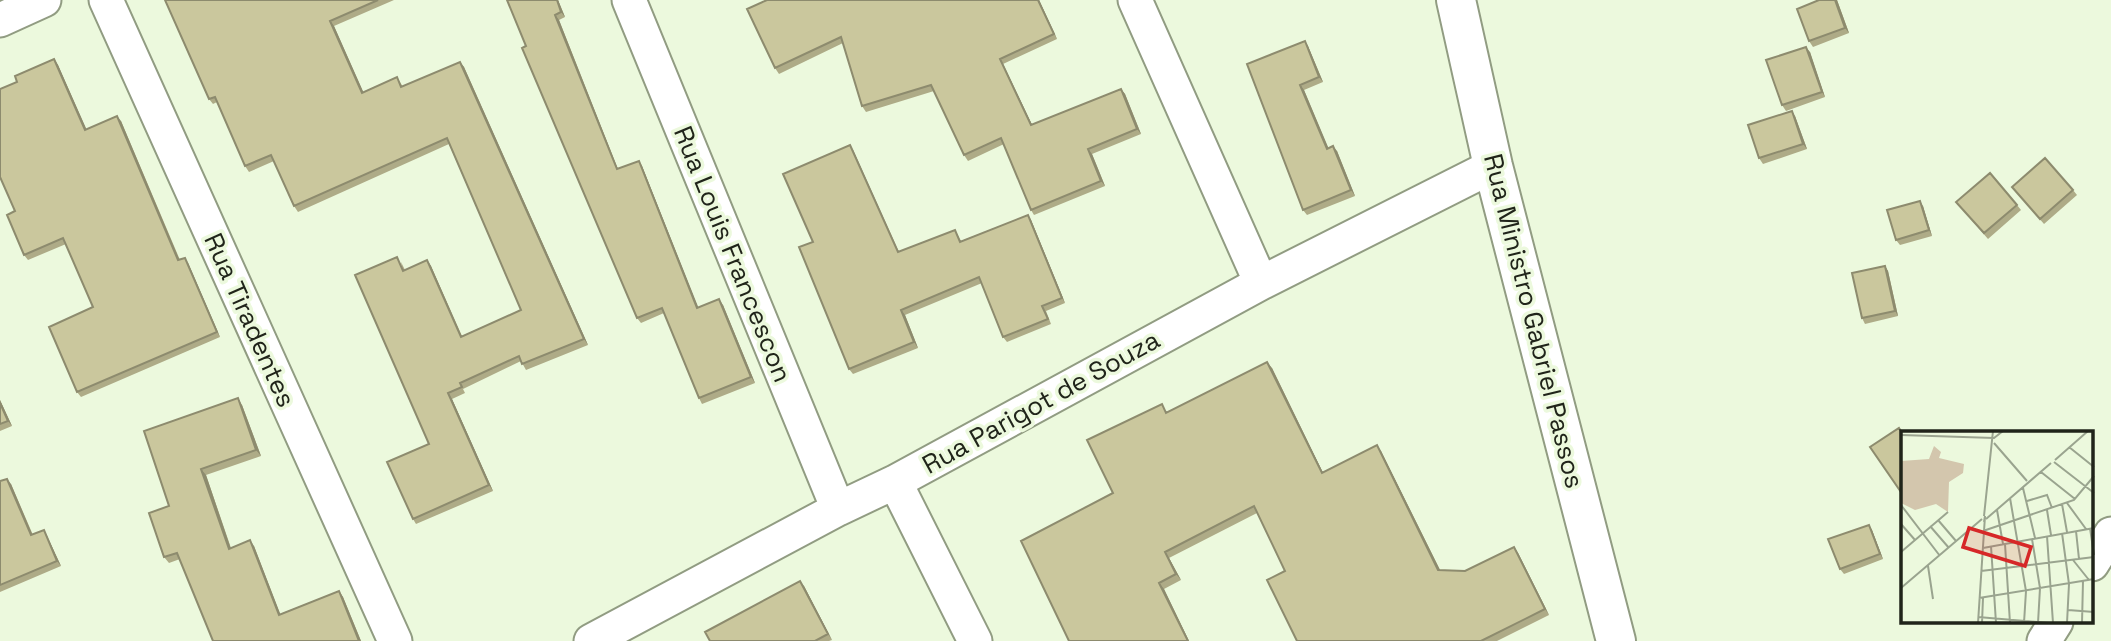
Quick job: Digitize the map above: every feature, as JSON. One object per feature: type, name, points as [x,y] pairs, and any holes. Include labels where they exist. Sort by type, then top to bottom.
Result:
[{"type":"main road","name":"Rua Ministro Gabriel Passos","points":[[1457,0],[1493,166],[1616,641]]},
{"type":"street","points":[[0,20],[44,0]]},
{"type":"street","name":"Rua Tiradentes","points":[[106,0],[395,641]]},
{"type":"street","name":"Rua Louis Francescon","points":[[629,0],[838,509]]},
{"type":"street","points":[[1135,0],[1261,283]]},
{"type":"street","name":"Rua Parigot de Souza","points":[[591,641],[838,509],[895,482],[1261,283],[1493,166]]},
{"type":"street","points":[[895,482],[975,641]]},
{"type":"street","points":[[2094,561],[2111,534]]},
{"type":"street","points":[[2043,641],[2055,624]]},
{"type":"building","points":[[165,0],[378,0],[330,21],[362,93],[397,77],[401,87],[460,62],[584,339],[522,364],[519,356],[460,383],[462,387],[448,393],[489,485],[413,519],[387,462],[429,444],[355,275],[397,257],[403,271],[427,260],[461,337],[521,310],[447,138],[294,206],[271,155],[245,166],[215,97],[209,99]]},
{"type":"building","points":[[507,0],[557,0],[561,12],[555,15],[617,169],[639,161],[697,308],[719,299],[751,377],[699,398],[662,308],[637,318],[522,48],[526,46]]},
{"type":"building","points":[[767,0],[1038,0],[1054,34],[1000,59],[1031,125],[1121,89],[1137,129],[1088,149],[1101,181],[1031,210],[1001,138],[964,155],[931,85],[862,106],[841,37],[775,68],[747,9]]},
{"type":"building","points":[[1819,0],[1835,0],[1845,28],[1809,41],[1797,9]]},
{"type":"building","points":[[1305,41],[1319,77],[1300,85],[1327,149],[1333,146],[1351,190],[1303,210],[1247,64]]},
{"type":"building","points":[[1806,47],[1822,92],[1782,105],[1766,60]]},
{"type":"building","points":[[54,59],[85,130],[117,116],[178,260],[185,258],[217,332],[77,392],[49,327],[93,307],[63,238],[24,255],[7,215],[15,211],[0,177],[0,89],[17,82],[15,76]]},
{"type":"building","points":[[1792,111],[1803,144],[1759,158],[1748,125]]},
{"type":"building","points":[[850,145],[898,252],[955,230],[960,242],[1028,215],[1062,298],[1042,306],[1048,319],[1003,337],[979,277],[901,310],[914,342],[849,369],[799,247],[813,242],[783,174]]},
{"type":"building","points":[[2045,158],[2073,190],[2040,219],[2012,187]]},
{"type":"building","points":[[1990,173],[2017,205],[1984,233],[1956,202]]},
{"type":"building","points":[[1920,201],[1929,230],[1896,240],[1887,210]]},
{"type":"building","points":[[1885,266],[1895,311],[1862,318],[1852,273]]},
{"type":"building","points":[[1267,362],[1322,473],[1377,445],[1438,570],[1465,571],[1514,547],[1545,609],[1481,641],[1297,641],[1267,580],[1285,571],[1254,506],[1165,552],[1176,574],[1159,583],[1188,641],[1069,641],[1021,541],[1113,493],[1087,440],[1162,404],[1166,413]]},
{"type":"building","points":[[238,398],[256,450],[201,469],[229,549],[250,540],[279,615],[339,591],[359,641],[213,641],[177,553],[164,557],[149,513],[169,506],[144,431]]},
{"type":"building","points":[[0,403],[8,421],[0,424]]},
{"type":"building","points":[[1899,428],[1901,492],[1870,447]]},
{"type":"building","points":[[7,479],[31,535],[44,530],[57,561],[0,585],[0,481]]},
{"type":"building","points":[[1869,525],[1880,554],[1840,569],[1828,539]]},
{"type":"building","points":[[800,581],[828,634],[815,641],[710,641],[705,632]]}]
